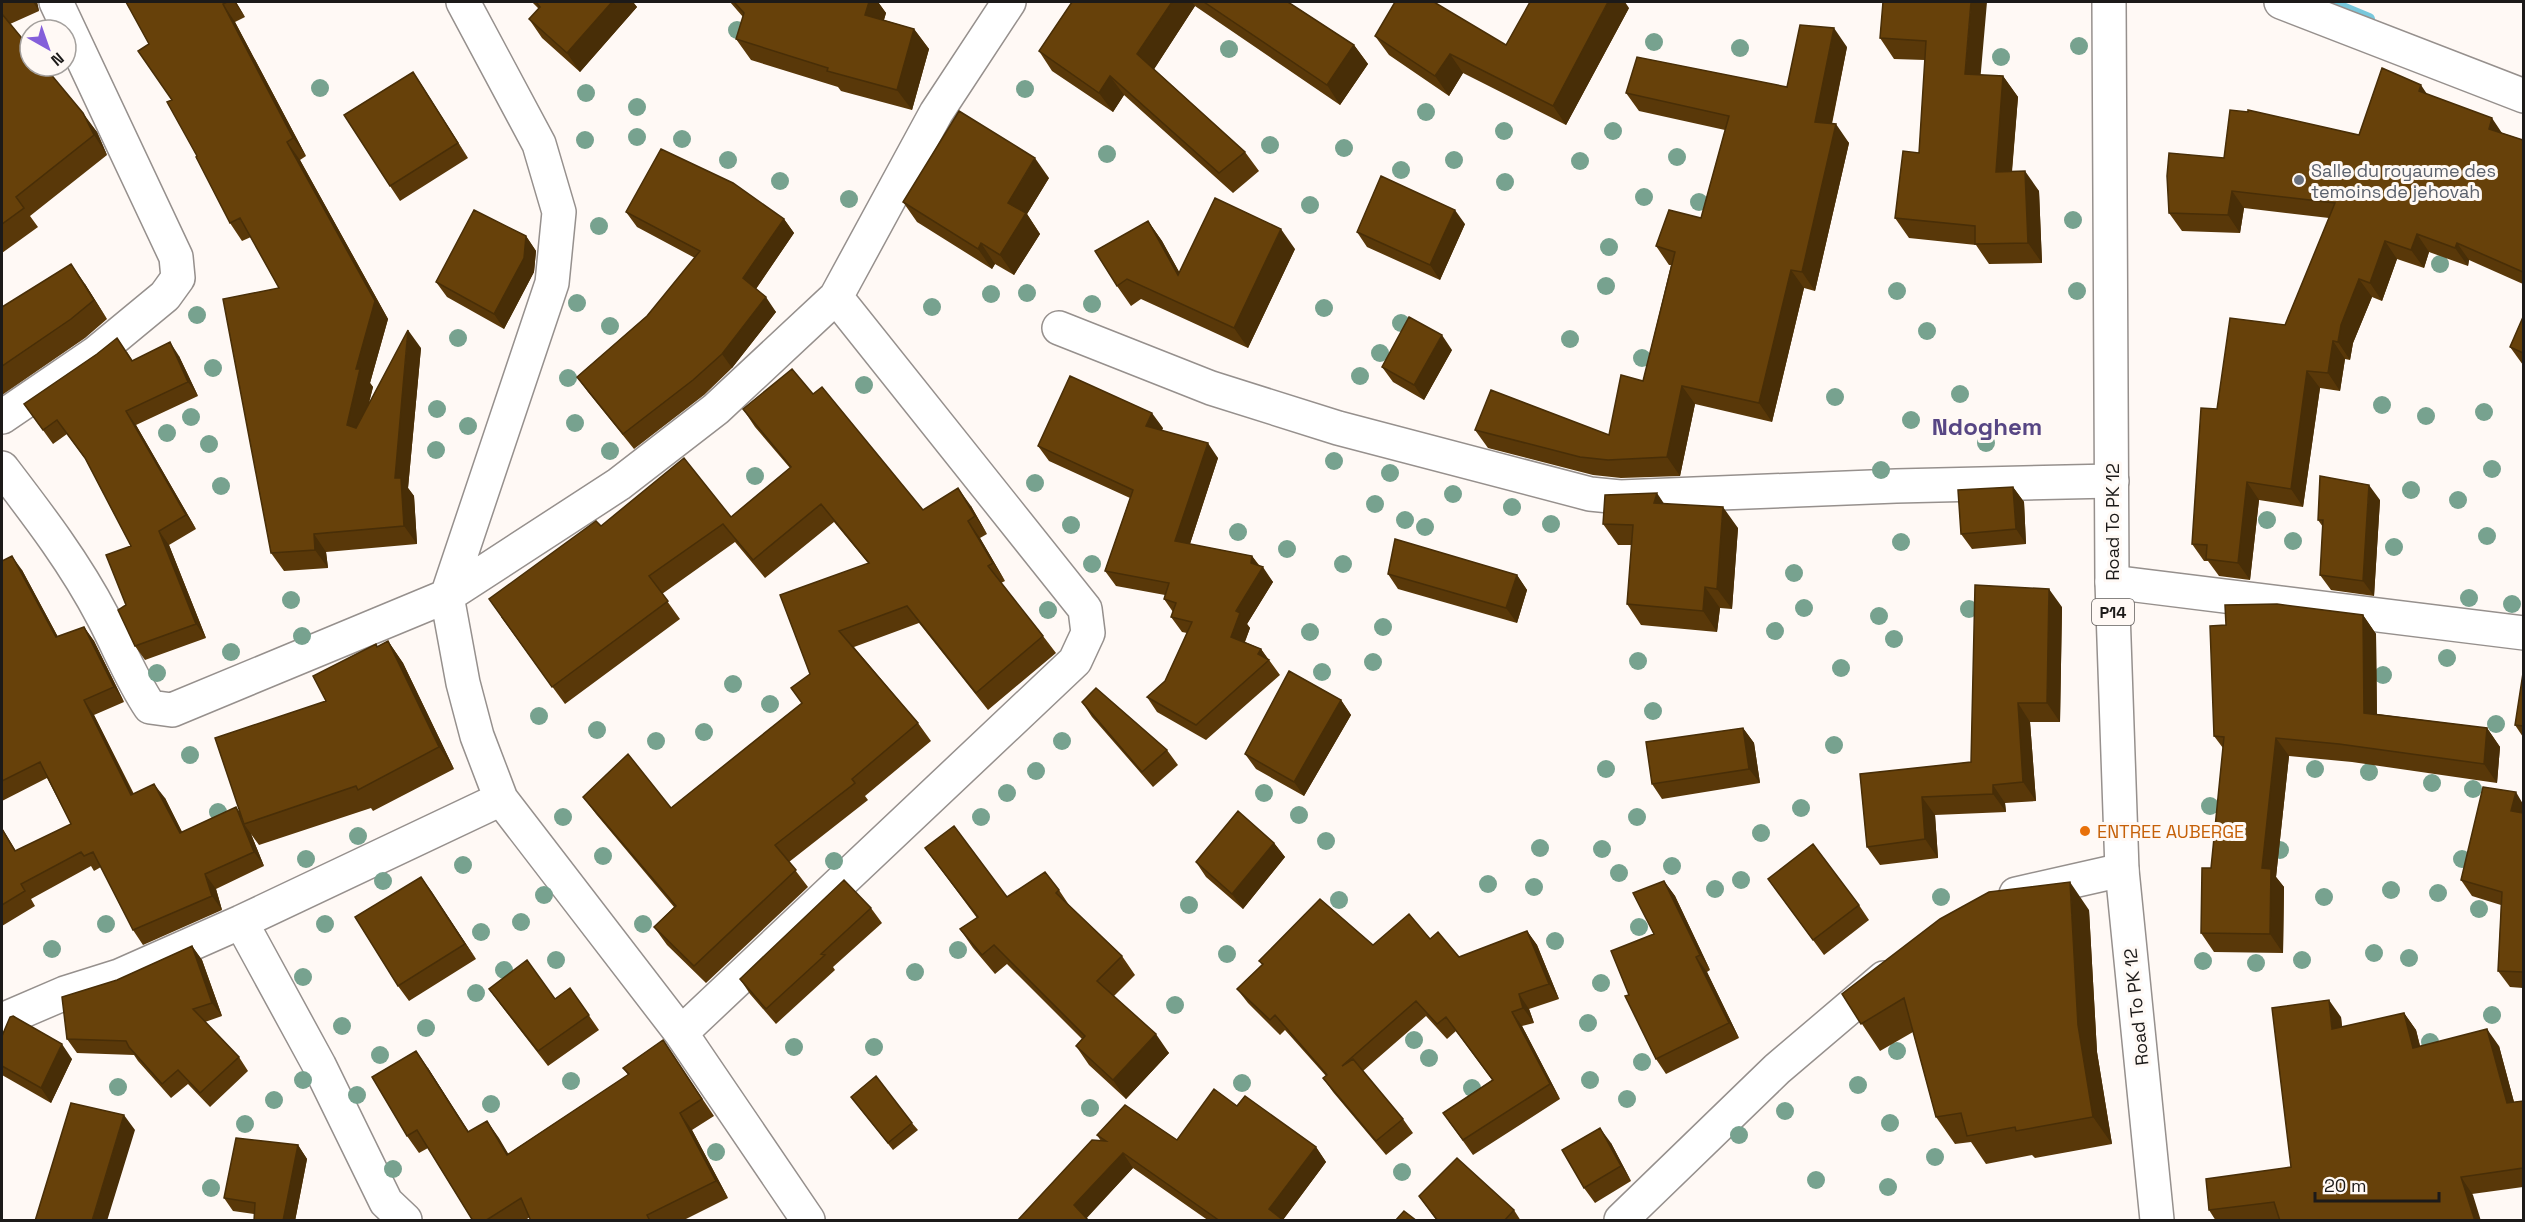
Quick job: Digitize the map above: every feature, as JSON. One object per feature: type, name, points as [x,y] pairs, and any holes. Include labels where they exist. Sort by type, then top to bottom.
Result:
[{"type":"street","points":[[2,417],[96,353],[165,296],[178,278],[176,257],[56,2]]},
{"type":"street","points":[[463,2],[539,144],[559,212],[552,283],[447,596],[477,736],[501,799],[681,1033],[808,1221]]},
{"type":"street","points":[[2,468],[51,531],[103,616],[139,691],[150,707],[172,710],[447,596],[619,484],[707,416],[836,297],[936,113],[1009,2]]},
{"type":"street","name":"Road To PK 12","points":[[2109,2],[2112,582],[2122,870],[2157,1221]]},
{"type":"street","points":[[2281,2],[2523,96]]},
{"type":"street","points":[[681,1033],[1075,661],[1088,633],[1085,609],[836,297]]},
{"type":"street","points":[[1059,328],[1212,388],[1338,428],[1590,494],[1620,498],[1896,486],[2112,481]]},
{"type":"street","points":[[2112,582],[2523,633]]},
{"type":"street","points":[[2,1020],[65,993],[119,976],[241,922],[501,799]]},
{"type":"street","points":[[1989,908],[2018,892],[2122,870]]},
{"type":"street","points":[[241,922],[319,1065],[386,1202],[405,1221]]},
{"type":"street","points":[[1621,1221],[1777,1069],[1866,991],[1912,957]]},
{"type":"building","points":[[126,2],[227,2],[223,4],[293,138],[287,142],[375,301],[356,369],[360,369],[347,425],[356,428],[408,330],[395,478],[401,478],[404,526],[314,534],[315,550],[271,553],[223,299],[279,288],[240,218],[230,223],[167,102],[172,100],[138,51],[149,44]]},
{"type":"building","points":[[536,2],[612,2],[567,53],[529,19],[540,7]]},
{"type":"building","points":[[734,2],[869,2],[865,15],[914,29],[897,90],[827,71],[828,68],[736,39],[744,13]]},
{"type":"building","points":[[1072,2],[1172,2],[1137,54],[1245,152],[1219,173],[1110,76],[1099,93],[1039,51]]},
{"type":"building","points":[[1204,2],[1288,2],[1354,45],[1327,85]]},
{"type":"building","points":[[1395,2],[1434,2],[1506,45],[1530,2],[1608,2],[1553,106],[1450,54],[1435,76],[1375,36]]},
{"type":"building","points":[[1883,2],[1971,2],[1965,74],[2003,76],[1996,172],[2025,171],[2028,243],[1975,244],[1975,226],[1895,218],[1903,151],[1919,153],[1926,41],[1880,38]]},
{"type":"building","points":[[2,14],[18,33],[18,78],[54,78],[83,113],[94,135],[16,197],[24,208],[2,224]]},
{"type":"building","points":[[1800,25],[1834,28],[1815,122],[1836,124],[1802,272],[1791,270],[1759,403],[1682,386],[1667,457],[1608,460],[1580,457],[1475,430],[1491,390],[1609,435],[1621,375],[1643,381],[1675,252],[1656,246],[1669,210],[1701,218],[1729,116],[1626,93],[1637,57],[1787,87]]},
{"type":"building","points":[[2382,68],[2421,85],[2419,91],[2492,118],[2489,129],[2523,140],[2523,272],[2457,243],[2455,248],[2417,234],[2411,250],[2385,241],[2370,283],[2359,279],[2341,325],[2338,342],[2333,341],[2328,373],[2307,371],[2291,489],[2247,482],[2238,563],[2206,559],[2207,545],[2192,544],[2201,408],[2217,409],[2230,318],[2285,325],[2335,203],[2232,191],[2228,215],[2169,213],[2167,176],[2169,153],[2224,158],[2230,110],[2248,112],[2248,110],[2359,135]]},
{"type":"building","points":[[413,72],[458,143],[390,186],[344,115]]},
{"type":"building","points":[[959,111],[1035,158],[1008,203],[1026,213],[1000,255],[981,243],[978,249],[903,202]]},
{"type":"building","points":[[661,149],[733,183],[784,219],[743,278],[766,297],[722,354],[693,380],[623,434],[577,377],[647,316],[700,251],[626,212]]},
{"type":"building","points":[[1381,176],[1455,210],[1430,265],[1357,232]]},
{"type":"building","points":[[1215,198],[1281,229],[1234,328],[1127,279],[1117,286],[1095,251],[1148,221],[1178,275]]},
{"type":"building","points":[[474,210],[526,236],[524,258],[494,314],[436,282]]},
{"type":"building","points":[[71,264],[94,300],[71,319],[2,366],[2,307]]},
{"type":"building","points":[[1409,317],[1442,335],[1414,385],[1382,367]]},
{"type":"building","points":[[2523,317],[2523,353],[2510,347]]},
{"type":"building","points":[[117,338],[132,361],[170,342],[188,382],[126,411],[186,515],[159,531],[196,624],[135,646],[118,610],[126,605],[106,555],[131,546],[85,458],[57,420],[43,430],[24,404]]},
{"type":"building","points":[[792,369],[813,394],[822,387],[923,510],[958,488],[975,516],[968,521],[993,563],[988,566],[1043,636],[976,693],[907,606],[839,631],[918,723],[852,779],[855,783],[775,845],[796,870],[694,966],[654,927],[676,906],[583,797],[628,754],[671,808],[802,703],[791,688],[810,674],[780,595],[869,563],[821,504],[753,560],[723,524],[649,576],[668,601],[552,687],[489,599],[596,521],[601,526],[684,458],[731,517],[791,467],[743,409]]},
{"type":"building","points":[[1070,376],[1152,413],[1146,426],[1208,443],[1175,541],[1252,556],[1251,563],[1263,567],[1236,611],[1240,613],[1231,637],[1261,649],[1258,654],[1269,660],[1196,725],[1147,697],[1165,681],[1192,622],[1171,617],[1176,603],[1164,599],[1169,583],[1105,571],[1133,490],[1038,446]]},
{"type":"building","points":[[2320,476],[2369,485],[2363,581],[2320,575],[2323,520],[2318,520]]},
{"type":"building","points":[[2013,487],[2016,529],[1961,534],[1958,490]]},
{"type":"building","points":[[1657,493],[1654,503],[1723,507],[1717,589],[1705,587],[1703,611],[1627,604],[1633,525],[1603,524],[1605,495]]},
{"type":"building","points":[[1395,539],[1517,575],[1506,608],[1388,574]]},
{"type":"building","points":[[12,556],[56,637],[84,627],[114,687],[84,700],[131,795],[154,784],[180,833],[236,807],[254,852],[205,874],[212,896],[133,930],[93,852],[84,856],[81,852],[21,884],[25,891],[2,905],[2,829],[15,851],[71,824],[40,762],[2,781],[2,561]]},
{"type":"building","points":[[1975,585],[2049,589],[2047,703],[2018,703],[2023,782],[1993,785],[1993,794],[1922,797],[1925,839],[1867,847],[1860,774],[1971,762]]},
{"type":"building","points":[[2277,604],[2363,615],[2364,713],[2487,728],[2484,764],[2339,744],[2276,738],[2262,868],[2271,869],[2270,934],[2201,933],[2202,868],[2211,868],[2224,737],[2214,736],[2210,626],[2226,625],[2225,605]]},
{"type":"building","points":[[388,641],[439,747],[358,790],[356,786],[244,824],[215,738],[326,701],[313,676],[376,644],[377,647]]},
{"type":"building","points":[[1289,671],[1341,700],[1294,782],[1245,754]]},
{"type":"building","points":[[2523,673],[2523,726],[2515,725]]},
{"type":"building","points":[[1096,688],[1167,750],[1142,772],[1082,702]]},
{"type":"building","points":[[1743,728],[1749,769],[1652,784],[1646,742]]},
{"type":"building","points":[[2483,787],[2516,792],[2511,811],[2523,813],[2523,972],[2498,971],[2502,892],[2461,880]]},
{"type":"building","points":[[1238,811],[1274,843],[1232,894],[1196,862]]},
{"type":"building","points":[[954,826],[1007,897],[1045,872],[1059,890],[1056,893],[1122,956],[1097,981],[1156,1034],[1113,1080],[1076,1046],[1085,1036],[994,945],[982,955],[960,929],[978,917],[925,848]]},
{"type":"building","points":[[1813,844],[1859,905],[1813,940],[1768,879]]},
{"type":"building","points":[[421,877],[465,944],[398,986],[355,917]]},
{"type":"building","points":[[844,880],[871,908],[821,954],[825,955],[766,1009],[740,979]]},
{"type":"building","points":[[1664,881],[1700,955],[1696,957],[1729,1023],[1656,1059],[1625,996],[1629,995],[1611,951],[1654,934],[1633,893]]},
{"type":"building","points":[[2070,882],[2078,1025],[2093,1117],[2016,1131],[2015,1127],[1967,1136],[1961,1113],[1936,1117],[1904,998],[1861,1024],[1842,994],[1940,919],[1989,892]]},
{"type":"building","points":[[1320,899],[1373,945],[1409,914],[1430,939],[1438,932],[1459,957],[1527,931],[1549,984],[1519,994],[1523,1008],[1512,1012],[1550,1084],[1463,1140],[1443,1113],[1493,1080],[1446,1017],[1437,1024],[1416,1001],[1342,1066],[1353,1059],[1403,1119],[1376,1141],[1323,1078],[1327,1075],[1275,1015],[1270,1020],[1237,989],[1263,964],[1259,961]]},
{"type":"building","points":[[192,946],[212,1003],[193,1009],[239,1057],[200,1093],[178,1070],[162,1084],[126,1041],[67,1039],[62,997],[117,980]]},
{"type":"building","points":[[527,960],[555,999],[570,988],[589,1015],[538,1051],[489,989]]},
{"type":"building","points":[[2329,1000],[2332,1029],[2404,1013],[2413,1048],[2487,1029],[2507,1103],[2523,1101],[2523,1168],[2461,1177],[2475,1221],[2280,1221],[2274,1202],[2209,1210],[2206,1179],[2291,1167],[2272,1008]]},
{"type":"building","points":[[13,1016],[62,1044],[41,1088],[2,1066],[2,1036],[10,1017]]},
{"type":"building","points":[[663,1040],[702,1099],[680,1113],[716,1181],[647,1215],[650,1221],[531,1221],[521,1198],[485,1221],[473,1221],[417,1130],[407,1136],[372,1077],[416,1051],[468,1132],[487,1121],[507,1155],[629,1074],[623,1068]]},
{"type":"building","points":[[876,1076],[912,1123],[888,1143],[851,1097]]},
{"type":"building","points":[[1214,1089],[1237,1106],[1245,1096],[1316,1147],[1269,1209],[1284,1221],[1220,1221],[1123,1153],[1074,1205],[1089,1221],[1017,1221],[1092,1140],[1106,1141],[1097,1135],[1125,1105],[1177,1140]]},
{"type":"building","points":[[71,1103],[124,1115],[92,1221],[35,1221]]},
{"type":"building","points":[[1600,1128],[1621,1166],[1584,1188],[1562,1150]]},
{"type":"building","points":[[236,1138],[298,1145],[283,1221],[254,1221],[255,1203],[224,1198]]},
{"type":"building","points":[[1457,1158],[1514,1210],[1504,1221],[1438,1221],[1419,1196]]},
{"type":"building","points":[[1404,1211],[1417,1221],[1395,1221]]},
{"type":"waterway","points":[[2328,2],[2369,19]]},
{"type":"place","name":"Salle du royaume des temoins de jehovah","points":[[2299,180]]},
{"type":"place","name":"ENTREE AUBERGE","points":[[2085,831]]},
{"type":"district","name":"Ndoghem","points":[[1987,426]]}]
